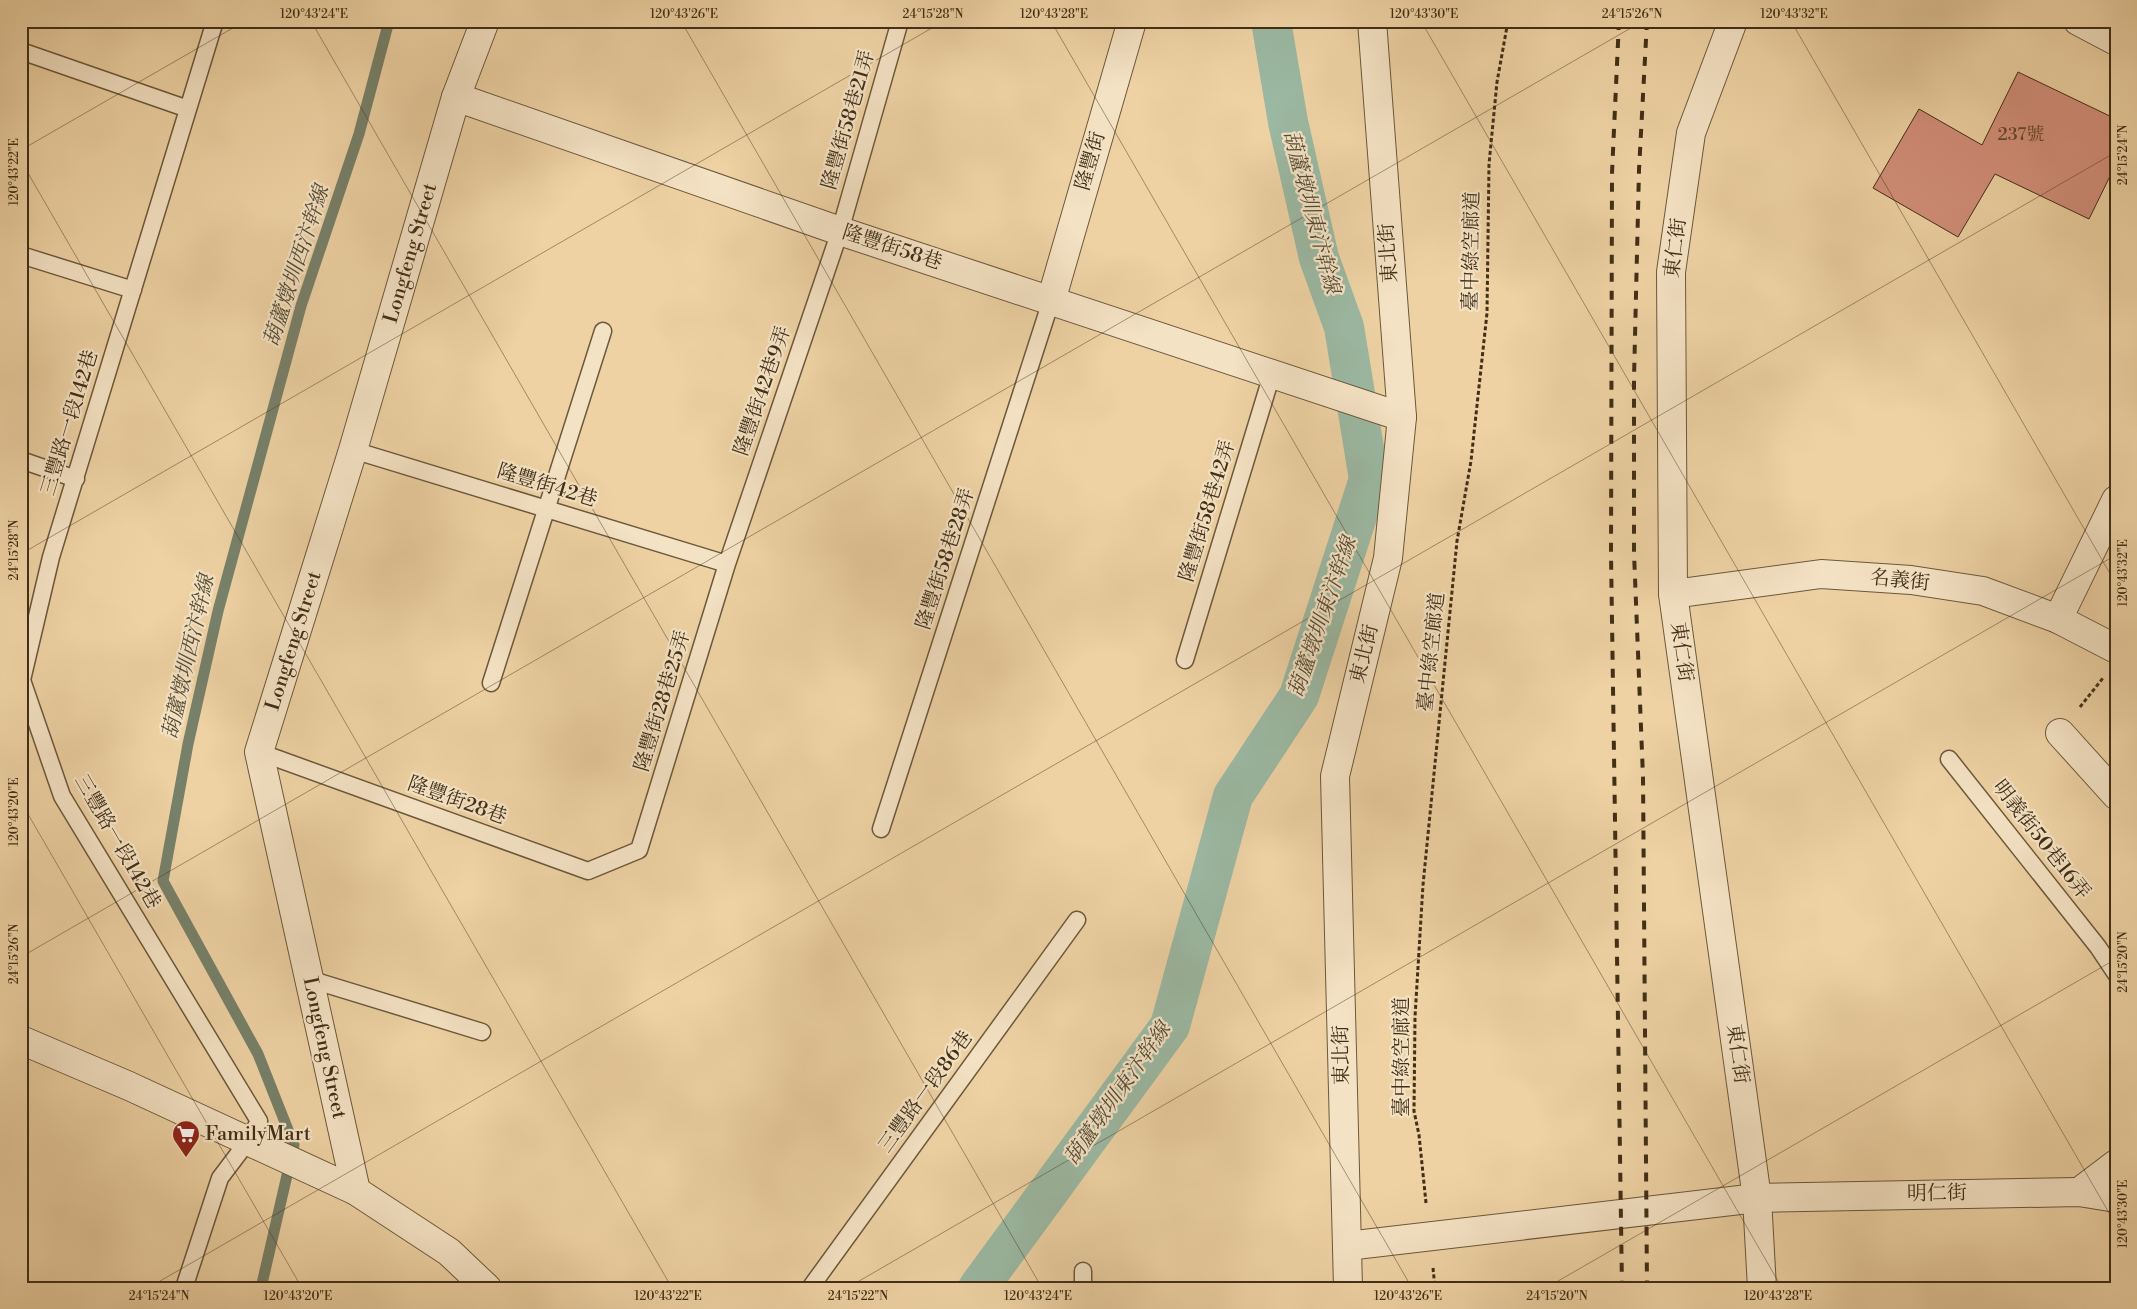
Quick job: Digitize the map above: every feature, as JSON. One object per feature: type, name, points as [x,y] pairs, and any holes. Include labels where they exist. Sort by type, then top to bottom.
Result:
[{"type":"street","points":[[456,97],[485,21]]},
{"type":"street","name":"隆豐街","points":[[1051,301],[1132,21]]},
{"type":"street","name":"東北街","points":[[1348,1288],[1335,776],[1388,558],[1390,413],[1372,21]]},
{"type":"street","name":"東仁街","points":[[1733,21],[1691,133],[1671,272],[1673,594],[1757,1198],[1762,1288]]},
{"type":"street","points":[[2078,21],[2116,42]]},
{"type":"street","name":"隆豐街58巷","points":[[456,97],[840,231],[1390,413]]},
{"type":"street","name":"Longfeng Street","points":[[356,1191],[259,752],[353,450],[456,97]]},
{"type":"street","points":[[2058,619],[2116,500]]},
{"type":"street","name":"名義街","points":[[1673,594],[1821,574],[1911,580],[1983,591],[2058,619],[2116,649]]},
{"type":"street","points":[[2060,733],[2116,795]]},
{"type":"street","points":[[21,1040],[356,1191],[449,1252],[487,1288]]},
{"type":"street","points":[[2079,1192],[2116,1164]]},
{"type":"street","name":"明仁街","points":[[1347,1246],[1757,1198],[2079,1192],[2116,1198]]},
{"type":"lane","name":"三豐路一段142巷","points":[[214,21],[51,557],[22,679],[62,796],[259,1121],[248,1141]]},
{"type":"lane","name":"隆豐街58巷21弄","points":[[840,231],[899,21]]},
{"type":"lane","points":[[21,50],[188,109]]},
{"type":"lane","name":"隆豐街42巷9弄","points":[[727,564],[840,231]]},
{"type":"lane","points":[[21,255],[133,290]]},
{"type":"lane","name":"隆豐街58巷28弄","points":[[881,829],[1051,301]]},
{"type":"lane","points":[[492,683],[603,331]]},
{"type":"lane","name":"隆豐街58巷42弄","points":[[1185,660],[1272,374]]},
{"type":"lane","name":"隆豐街42巷","points":[[353,450],[727,564]]},
{"type":"lane","points":[[21,460],[76,478]]},
{"type":"lane","name":"隆豐街28巷25弄","points":[[639,850],[727,564]]},
{"type":"lane","name":"隆豐街28巷","points":[[259,752],[588,871],[639,850]]},
{"type":"lane","name":"明義街50巷16弄","points":[[1949,759],[2098,947],[2116,974]]},
{"type":"lane","name":"三豐路一段86巷","points":[[810,1288],[1077,920]]},
{"type":"lane","points":[[309,979],[482,1032]]},
{"type":"lane","points":[[184,1288],[220,1178],[248,1141]]},
{"type":"lane","points":[[1082,1271],[1083,1288]]},
{"type":"path","name":"臺中綠空廊道","points":[[1435,1288],[1419,1135],[1414,1111],[1417,980],[1430,806],[1457,541],[1471,461],[1487,313],[1490,164],[1497,82],[1508,21]]},
{"type":"path","points":[[2060,733],[2105,676]]},
{"type":"building","points":[[2018,72],[2116,119],[2116,164],[2089,219],[1995,174],[1958,237],[1873,188],[1919,109],[1982,145]]},
{"type":"waterway","name":"葫蘆燉圳西汴幹線","points":[[261,1288],[294,1145],[258,1054],[163,881],[188,744],[218,611],[301,306],[359,134],[389,21]]},
{"type":"waterway","name":"葫蘆墩圳東汴幹線","points":[[978,1288],[1170,1026],[1233,796],[1299,696],[1369,479],[1344,327],[1319,258],[1288,122],[1271,21]]},
{"type":"railway","points":[[1619,21],[1612,173],[1611,554],[1622,1288]]},
{"type":"railway","points":[[1647,21],[1639,170],[1634,378],[1634,553],[1643,777],[1647,1288]]},
{"type":"place","name":"FamilyMart","points":[[186,1158]]}]
